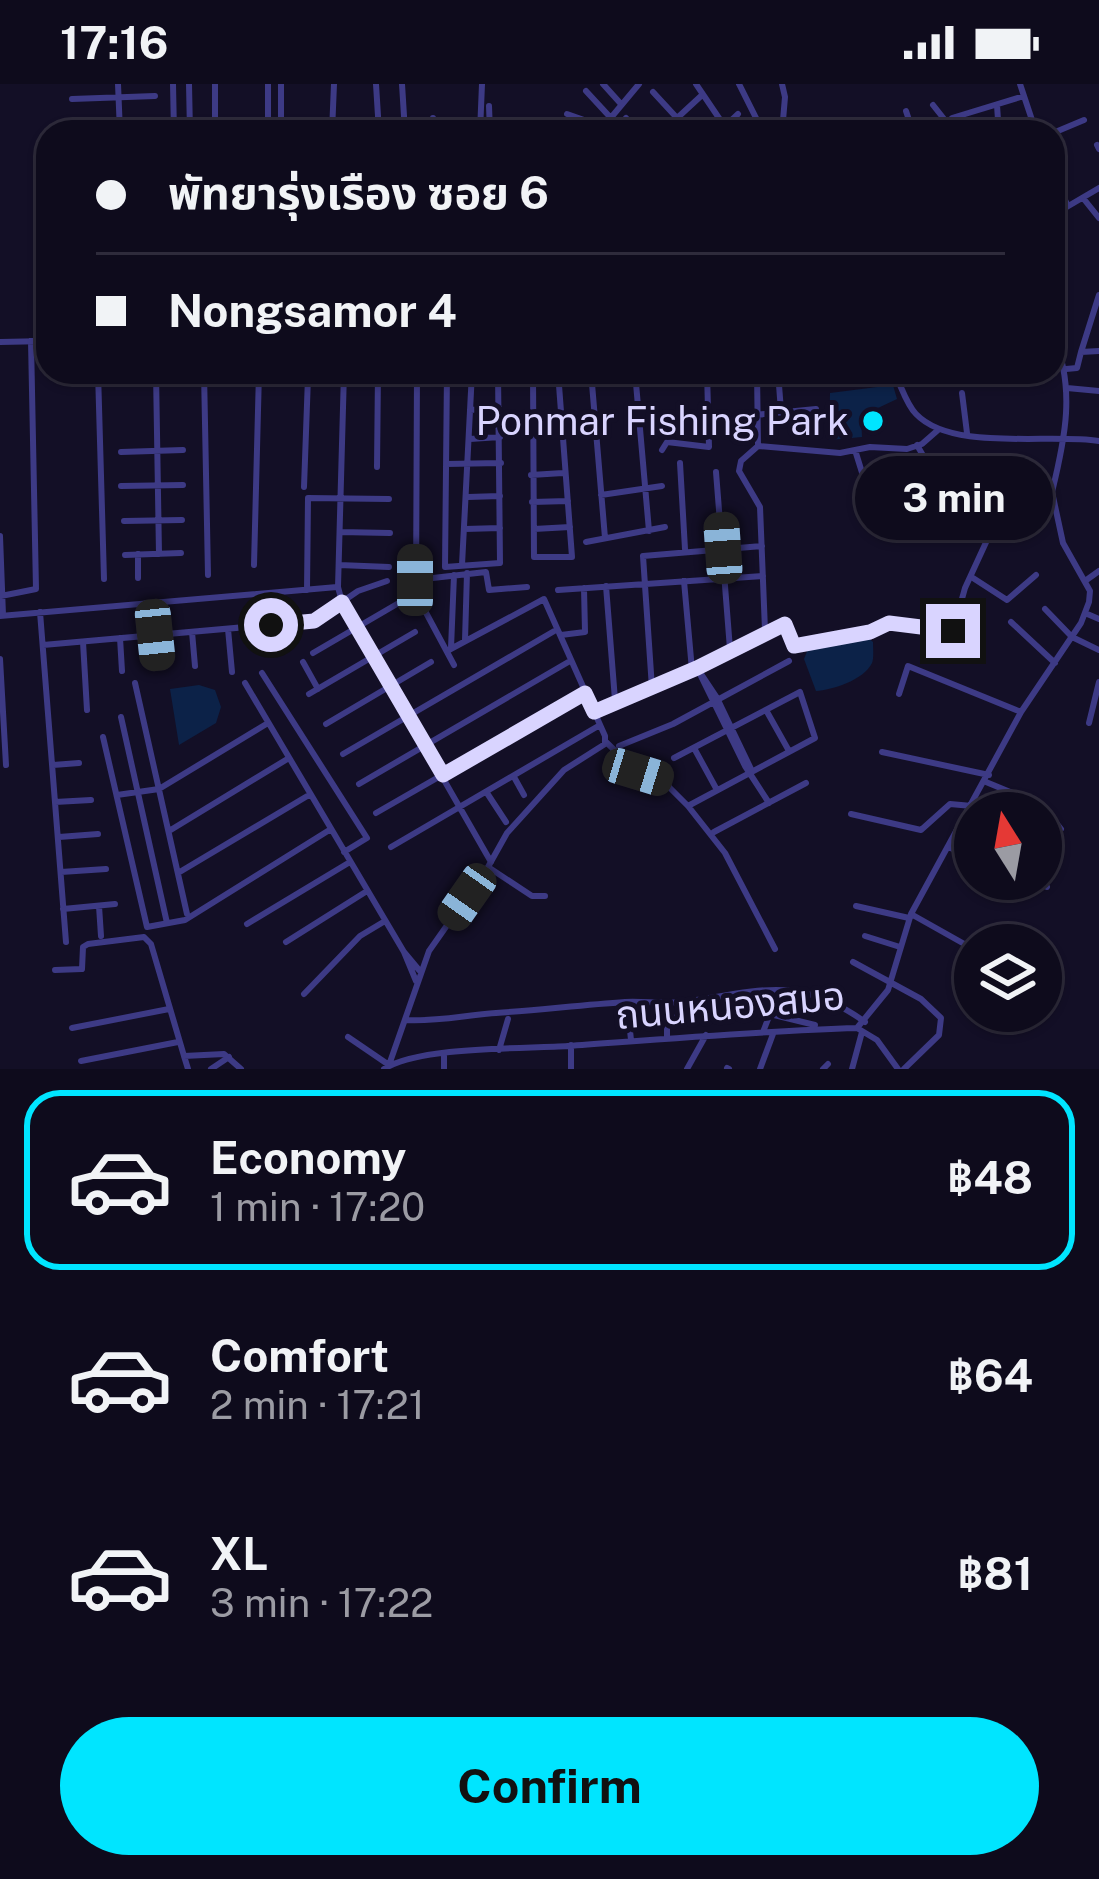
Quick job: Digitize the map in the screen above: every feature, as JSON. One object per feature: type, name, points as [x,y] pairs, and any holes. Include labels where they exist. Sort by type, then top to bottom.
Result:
[{"type":"street","points":[[118,84],[119,120]]},
{"type":"street","points":[[173,84],[174,120]]},
{"type":"street","points":[[189,84],[190,120]]},
{"type":"street","points":[[215,84],[215,120]]},
{"type":"street","points":[[268,84],[268,120]]},
{"type":"street","points":[[281,84],[281,120]]},
{"type":"street","points":[[332,120],[334,84]]},
{"type":"street","points":[[376,84],[378,120]]},
{"type":"street","points":[[402,84],[404,120]]},
{"type":"street","points":[[480,120],[482,84]]},
{"type":"street","points":[[603,84],[621,104]]},
{"type":"street","points":[[608,120],[638,84]]},
{"type":"street","points":[[696,84],[716,120]]},
{"type":"street","points":[[740,84],[758,120]]},
{"type":"street","points":[[782,84],[783,120]]},
{"type":"street","points":[[1020,84],[1032,120]]},
{"type":"street","points":[[586,91],[610,117]]},
{"type":"street","points":[[653,92],[677,118],[701,96]]},
{"type":"street","points":[[72,99],[154,96]]},
{"type":"street","points":[[952,118],[1024,96]]},
{"type":"street","points":[[933,105],[945,120]]},
{"type":"street","points":[[997,105],[998,120]]},
{"type":"street","points":[[489,106],[490,120]]},
{"type":"street","points":[[906,111],[909,120]]},
{"type":"street","points":[[567,114],[584,120]]},
{"type":"street","points":[[732,120],[738,114]]},
{"type":"street","points":[[1065,128],[1084,120]]},
{"type":"street","points":[[1065,209],[1099,188]]},
{"type":"street","points":[[1083,198],[1099,218]]},
{"type":"street","points":[[1065,201],[1068,207]]},
{"type":"street","points":[[1066,369],[1077,368],[1099,295]]},
{"type":"street","points":[[2,596],[36,589],[31,341]]},
{"type":"street","points":[[0,342],[36,341]]},
{"type":"street","points":[[1081,352],[1099,352]]},
{"type":"street","name":"ถนนหนองสมอ","points":[[980,792],[1021,712],[1072,637],[1090,591],[1063,543],[1052,492],[1066,436],[1066,369]]},
{"type":"street","points":[[98,384],[104,579]]},
{"type":"street","points":[[156,384],[160,554]]},
{"type":"street","points":[[204,384],[208,575]]},
{"type":"street","points":[[254,565],[260,384]]},
{"type":"street","points":[[304,487],[308,384]]},
{"type":"street","points":[[344,384],[338,587],[342,602],[490,864],[532,896],[544,896]]},
{"type":"street","points":[[377,467],[378,384]]},
{"type":"street","points":[[417,384],[416,594],[454,665]]},
{"type":"street","points":[[447,384],[446,567],[486,572],[489,590],[527,587]]},
{"type":"street","points":[[465,640],[471,384]]},
{"type":"street","points":[[415,580],[500,563],[499,384]]},
{"type":"street","points":[[533,384],[535,556],[572,557],[559,384]]},
{"type":"street","points":[[592,384],[604,538]]},
{"type":"street","points":[[636,384],[649,530]]},
{"type":"street","points":[[662,450],[670,442],[709,446],[707,384]]},
{"type":"street","points":[[756,384],[758,446]]},
{"type":"street","points":[[900,384],[912,410],[938,430],[1099,441]]},
{"type":"street","points":[[779,385],[781,412]]},
{"type":"street","points":[[1066,388],[1099,391]]},
{"type":"street","points":[[962,393],[967,434]]},
{"type":"street","points":[[470,410],[500,409]]},
{"type":"street","points":[[755,415],[816,409]]},
{"type":"street","points":[[766,631],[760,507],[739,471],[741,461],[758,446],[840,452],[917,445],[938,430]]},
{"type":"street","points":[[470,440],[500,437]]},
{"type":"street","points":[[917,445],[933,472],[938,530]]},
{"type":"street","points":[[121,452],[183,450]]},
{"type":"street","points":[[855,450],[869,495]]},
{"type":"street","points":[[446,464],[501,463]]},
{"type":"street","points":[[680,463],[685,550]]},
{"type":"street","points":[[716,472],[730,649]]},
{"type":"street","points":[[531,475],[565,473]]},
{"type":"street","points":[[121,486],[183,484]]},
{"type":"street","points":[[601,495],[662,486]]},
{"type":"street","points":[[594,712],[785,624],[794,646],[870,632],[889,623],[953,631],[988,538],[1052,492]]},
{"type":"street","points":[[466,497],[500,496]]},
{"type":"street","points":[[307,590],[308,498],[389,499]]},
{"type":"street","points":[[532,502],[568,501]]},
{"type":"street","points":[[124,521],[182,520]]},
{"type":"street","points":[[533,529],[570,527]]},
{"type":"street","points":[[586,542],[665,527]]},
{"type":"street","points":[[465,529],[500,528]]},
{"type":"street","points":[[340,532],[390,533]]},
{"type":"street","points":[[0,536],[1,616],[338,587]]},
{"type":"street","points":[[652,688],[644,556],[762,546]]},
{"type":"street","points":[[137,554],[138,578]]},
{"type":"street","points":[[124,555],[181,554]]},
{"type":"street","points":[[339,566],[389,567]]},
{"type":"street","points":[[1085,581],[1099,571]]},
{"type":"street","points":[[449,649],[454,575]]},
{"type":"street","points":[[971,577],[1007,600],[1036,575]]},
{"type":"street","points":[[558,590],[764,576]]},
{"type":"street","points":[[43,645],[314,621],[387,581]]},
{"type":"street","points":[[684,581],[695,669],[769,802]]},
{"type":"street","points":[[606,586],[615,700]]},
{"type":"street","points":[[343,754],[558,632],[585,632],[584,588]]},
{"type":"street","points":[[449,649],[544,599],[605,740],[638,772],[662,780],[688,806],[725,854],[775,949]]},
{"type":"street","points":[[153,603],[158,666]]},
{"type":"street","points":[[313,653],[397,604]]},
{"type":"street","points":[[1045,609],[1072,637],[1099,650]]},
{"type":"street","points":[[40,612],[66,942]]},
{"type":"street","points":[[1085,613],[1099,619]]},
{"type":"street","points":[[1012,622],[1054,663]]},
{"type":"street","points":[[228,629],[232,672]]},
{"type":"street","points":[[192,632],[195,666]]},
{"type":"street","points":[[303,662],[314,691],[415,632]]},
{"type":"street","points":[[120,638],[122,671]]},
{"type":"street","points":[[82,641],[87,710]]},
{"type":"street","points":[[0,659],[6,765]]},
{"type":"street","points":[[359,784],[570,661]]},
{"type":"street","points":[[619,746],[673,724],[789,661]]},
{"type":"street","points":[[326,724],[431,662]]},
{"type":"street","points":[[899,694],[908,666],[1021,712]]},
{"type":"street","points":[[262,673],[367,838],[344,852]]},
{"type":"street","points":[[1089,723],[1099,682]]},
{"type":"street","points":[[135,683],[187,915]]},
{"type":"street","points":[[245,683],[385,921],[420,971]]},
{"type":"street","points":[[674,758],[800,692],[815,738],[688,806]]},
{"type":"street","points":[[376,813],[585,693]]},
{"type":"street","points":[[766,710],[789,751]]},
{"type":"street","points":[[122,717],[167,923]]},
{"type":"street","points":[[117,795],[159,788],[268,723]]},
{"type":"street","points":[[391,847],[600,725]]},
{"type":"street","points":[[103,737],[147,927],[184,920],[331,829]]},
{"type":"street","points":[[348,1037],[387,1067],[430,949],[507,833],[542,791],[605,740]]},
{"type":"street","points":[[694,748],[717,790]]},
{"type":"street","points":[[882,752],[987,779],[1014,792]]},
{"type":"street","points":[[169,831],[289,758]]},
{"type":"street","points":[[52,765],[79,763]]},
{"type":"street","points":[[514,777],[524,795]]},
{"type":"street","points":[[714,832],[806,782]]},
{"type":"street","points":[[487,793],[506,822]]},
{"type":"street","points":[[178,873],[310,794]]},
{"type":"street","points":[[55,802],[91,800]]},
{"type":"street","points":[[850,814],[921,830],[954,804]]},
{"type":"street","points":[[58,837],[98,834]]},
{"type":"street","name":"ถนนหนองสมอ","points":[[387,1067],[444,1054],[667,1037],[859,1030],[891,982],[910,916],[954,837]]},
{"type":"street","points":[[948,847],[954,849]]},
{"type":"street","points":[[247,924],[350,862]]},
{"type":"street","points":[[61,872],[106,869]]},
{"type":"street","points":[[286,941],[368,891]]},
{"type":"street","points":[[63,909],[116,904]]},
{"type":"street","points":[[100,906],[101,936]]},
{"type":"street","points":[[856,906],[910,916],[954,939]]},
{"type":"street","points":[[304,994],[360,936],[385,921]]},
{"type":"street","points":[[865,936],[900,947]]},
{"type":"street","points":[[56,970],[82,969],[83,946],[88,944],[144,937],[151,944],[188,1069]]},
{"type":"street","points":[[404,952],[416,981]]},
{"type":"street","points":[[852,1069],[859,1030],[877,1040],[901,1069],[939,1035],[943,1022],[936,1010],[853,962]]},
{"type":"street","points":[[405,1020],[449,1021],[628,1002],[673,1003],[775,988],[842,1006],[865,1022]]},
{"type":"street","points":[[667,1037],[668,1018],[723,1015],[739,1006]]},
{"type":"street","points":[[72,1028],[169,1009]]},
{"type":"street","points":[[763,1032],[770,1014],[815,1025]]},
{"type":"street","points":[[499,1050],[508,1018]]},
{"type":"street","points":[[629,1021],[632,1040]]},
{"type":"street","points":[[760,1069],[769,1037],[776,1032]]},
{"type":"street","points":[[687,1069],[706,1035]]},
{"type":"street","points":[[81,1061],[179,1042]]},
{"type":"street","points":[[571,1046],[571,1069]]},
{"type":"street","points":[[184,1056],[224,1054],[241,1069]]},
{"type":"street","points":[[444,1054],[444,1069]]},
{"type":"street","points":[[425,1069],[426,1056]]},
{"type":"street","points":[[212,1069],[229,1058]]},
{"type":"water","points":[[893,385],[897,399],[861,416],[862,437],[829,440],[830,393]]},
{"type":"water","points":[[868,638],[873,642],[873,661],[868,669],[847,683],[816,691],[804,659],[808,649]]},
{"type":"water","points":[[199,685],[215,690],[221,707],[216,723],[179,745],[170,689]]},
{"type":"place","name":"Ponmar Fishing Park","points":[[873,421]]},
{"type":"route","points":[[271,625],[314,621],[342,602],[443,775],[585,693],[594,712],[785,624],[794,646],[870,632],[889,623],[953,631]]}]
